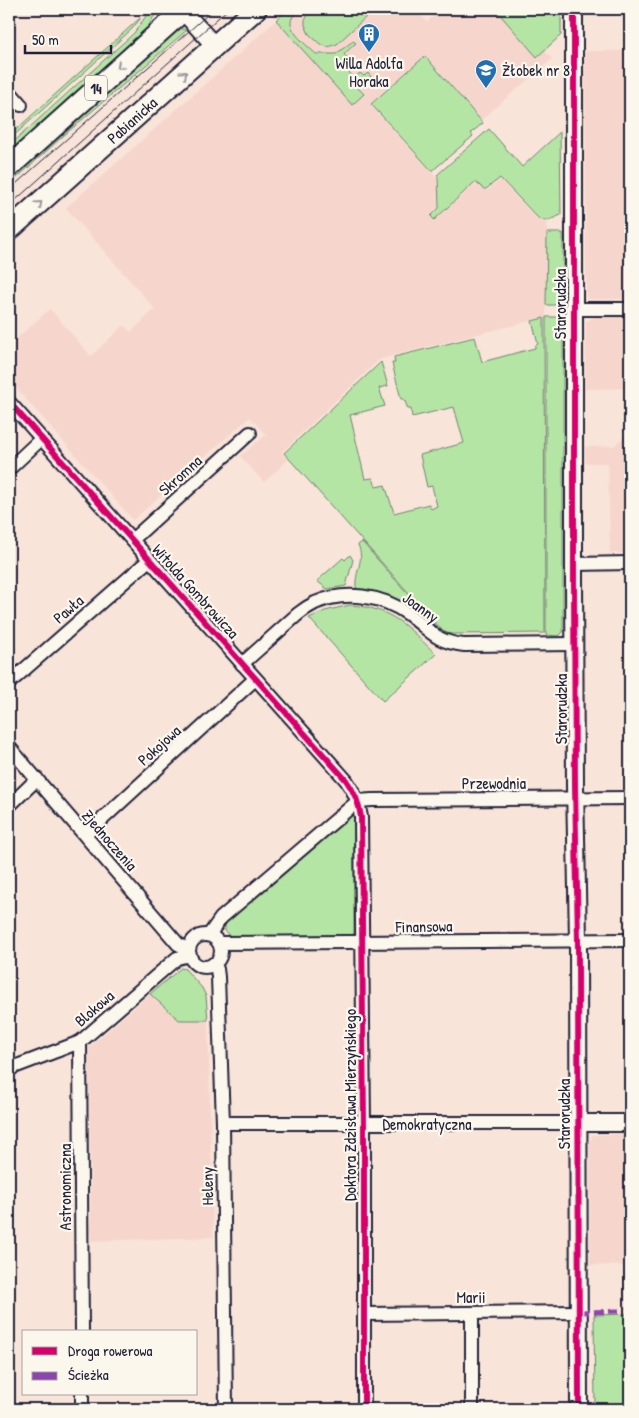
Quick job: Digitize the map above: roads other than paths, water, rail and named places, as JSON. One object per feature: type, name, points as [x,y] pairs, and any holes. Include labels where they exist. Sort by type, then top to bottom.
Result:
[{"type":"main road","name":"14","points":[[9,167],[183,9]]},
{"type":"main road","name":"Pabianicka","points":[[9,230],[256,9]]},
{"type":"street","points":[[183,9],[215,46]]},
{"type":"street","name":"Starorudzka","points":[[574,9],[574,644],[578,940],[579,1409]]},
{"type":"street","points":[[9,91],[21,104]]},
{"type":"street","points":[[574,310],[630,309]]},
{"type":"street","name":"Witolda Gombrowicza","points":[[9,402],[346,780],[358,801]]},
{"type":"street","name":"Skromna","points":[[132,540],[250,433]]},
{"type":"street","points":[[9,468],[42,439]]},
{"type":"street","name":"Pawła","points":[[9,684],[149,560]]},
{"type":"street","points":[[574,564],[630,563]]},
{"type":"street","name":"Joanny","points":[[242,664],[306,608],[314,603],[346,596],[374,599],[392,605],[410,615],[436,638],[452,644],[574,644]]},
{"type":"street","name":"Pokojowa","points":[[85,835],[256,679]]},
{"type":"street","name":"Zjednoczenia","points":[[9,747],[178,944],[190,952]]},
{"type":"street","points":[[9,806],[37,779]]},
{"type":"street","name":"Przewodnia","points":[[358,801],[630,798]]},
{"type":"street","points":[[214,939],[221,918],[358,801]]},
{"type":"street","name":"Doktora Zdzisława Mierzyńskiego","points":[[358,801],[361,817],[364,1409]]},
{"type":"street","points":[[205,935],[214,939],[221,951],[220,956],[213,964],[202,966],[193,960],[190,952],[193,941],[196,938],[205,935]]},
{"type":"street","name":"Finansowa","points":[[214,939],[362,943],[630,940]]},
{"type":"street","name":"Blokowa","points":[[9,1069],[80,1042],[177,958],[190,952]]},
{"type":"street","name":"Heleny","points":[[213,964],[217,969],[218,977],[223,1123],[226,1409]]},
{"type":"street","name":"Astronomiczna","points":[[80,1042],[82,1330]]},
{"type":"street","name":"Demokratyczna","points":[[223,1123],[630,1122]]},
{"type":"street","name":"Marii","points":[[364,1314],[579,1312]]},
{"type":"street","points":[[472,1313],[472,1409]]},
{"type":"street","points":[[82,1396],[82,1409]]},
{"type":"tram line","points":[[9,190],[214,9]]},
{"type":"tram line","points":[[9,206],[228,9]]},
{"type":"place","name":"Willa Adolfa Horaka","points":[[369,53]]},
{"type":"place","name":"Żłobek nr 8","points":[[486,89]]}]
